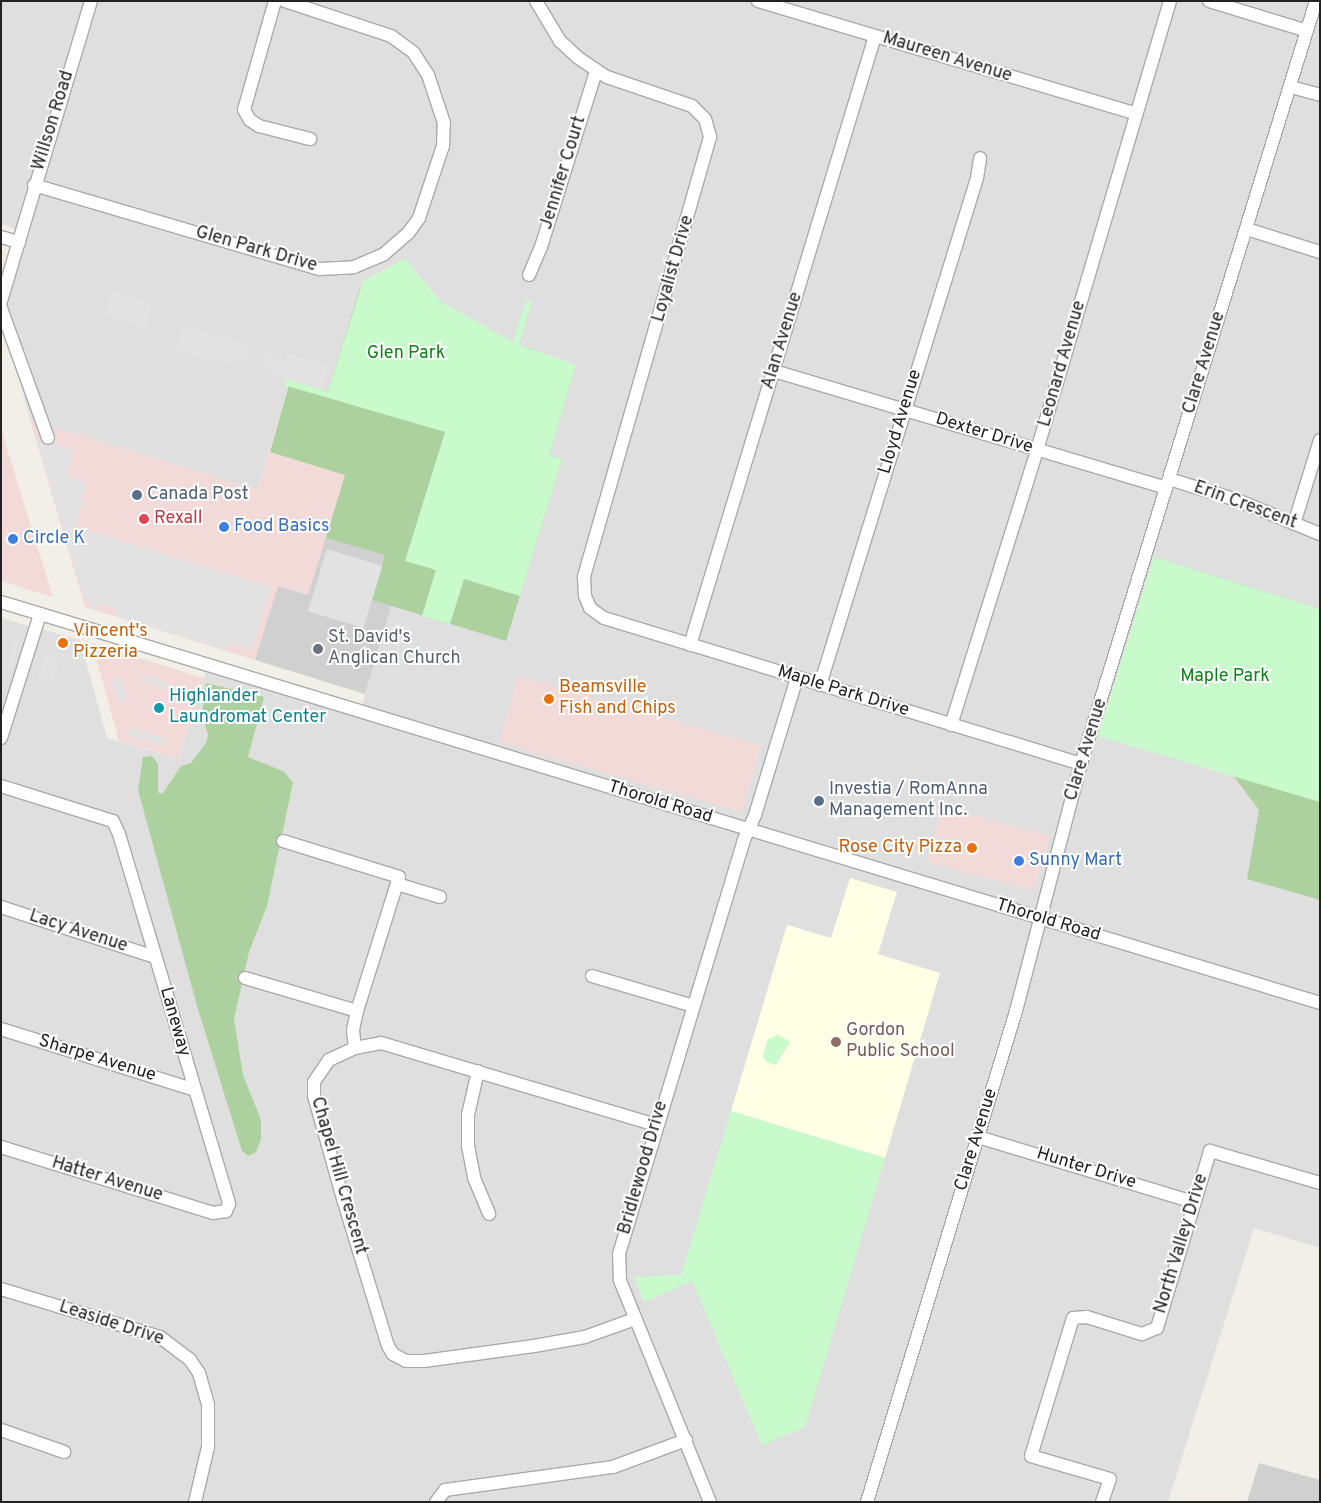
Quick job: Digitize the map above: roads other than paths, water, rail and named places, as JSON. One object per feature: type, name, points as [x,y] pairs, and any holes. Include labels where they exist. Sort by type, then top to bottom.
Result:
[{"type":"street","name":"Willson Road","points":[[1,301],[34,185],[92,1]]},
{"type":"street","points":[[275,1],[244,110],[250,120],[259,126],[310,139]]},
{"type":"street","name":"Glen Park Drive","points":[[34,185],[320,269],[354,267],[384,254],[409,232],[419,218],[443,146],[444,123],[428,75],[413,52],[391,36],[285,1]]},
{"type":"street","name":"Loyalist Drive","points":[[536,1],[560,41],[596,71],[692,106],[705,119],[710,137],[584,577],[587,602],[594,613],[604,618]]},
{"type":"street","name":"Maureen Avenue","points":[[758,1],[773,3],[875,36],[1136,114]]},
{"type":"street","name":"Leonard Avenue","points":[[951,725],[1037,450],[1170,1]]},
{"type":"street","points":[[1209,1],[1307,31]]},
{"type":"street","name":"Clare Avenue","points":[[868,1502],[978,1137],[1082,764],[1316,1]]},
{"type":"street","name":"Alan Avenue","points":[[690,645],[875,36]]},
{"type":"street","name":"Jennifer Court","points":[[529,275],[542,248],[596,71]]},
{"type":"street","points":[[1291,87],[1320,95]]},
{"type":"street","name":"Lloyd Avenue","points":[[820,685],[976,178],[980,158]]},
{"type":"street","points":[[1247,229],[1320,252]]},
{"type":"street","points":[[1,237],[19,242]]},
{"type":"street","points":[[1,308],[48,438]]},
{"type":"street","name":"Dexter Drive","points":[[774,371],[1037,450],[1168,484]]},
{"type":"street","points":[[1294,524],[1320,440]]},
{"type":"street","name":"Erin Crescent","points":[[1168,484],[1237,500],[1320,534]]},
{"type":"street","name":"Thorold Road","points":[[1,602],[1039,919],[1320,1002]]},
{"type":"street","points":[[1,738],[40,614]]},
{"type":"street","name":"Maple Park Drive","points":[[604,618],[1082,764]]},
{"type":"street","points":[[748,830],[797,678]]},
{"type":"street","name":"Laneway","points":[[1,786],[113,821],[229,1204],[226,1211],[213,1213]]},
{"type":"street","name":"Bridlewood Drive","points":[[710,1502],[620,1280],[619,1254],[656,1125],[748,830]]},
{"type":"street","points":[[283,841],[399,877],[356,1011],[353,1030],[355,1048]]},
{"type":"street","points":[[397,884],[440,897]]},
{"type":"street","name":"Lacy Avenue","points":[[1,908],[155,956]]},
{"type":"street","points":[[592,976],[693,1006]]},
{"type":"street","points":[[245,978],[356,1011]]},
{"type":"street","name":"Sharpe Avenue","points":[[1,1029],[193,1089]]},
{"type":"street","name":"Chapel Hill Crescent","points":[[635,1318],[585,1337],[534,1346],[424,1361],[406,1361],[393,1354],[388,1346],[314,1096],[314,1082],[320,1069],[329,1060],[355,1048],[381,1043],[656,1125]]},
{"type":"street","points":[[478,1071],[468,1115],[468,1146],[474,1178],[489,1214]]},
{"type":"street","name":"Hunter Drive","points":[[978,1137],[1193,1202]]},
{"type":"street","name":"Hatter Avenue","points":[[1,1147],[213,1213]]},
{"type":"street","name":"North Valley Drive","points":[[1102,1502],[1110,1478],[1031,1456],[1073,1318],[1087,1317],[1142,1334],[1157,1328],[1193,1202],[1210,1151],[1320,1183]]},
{"type":"street","name":"Leaside Drive","points":[[1,1289],[160,1337],[190,1360],[199,1374],[208,1405],[208,1447],[194,1502]]},
{"type":"street","points":[[1,1430],[64,1452]]},
{"type":"street","points":[[436,1502],[445,1490],[613,1467],[686,1440]]},
{"type":"place","name":"Canada Post","points":[[137,495]]},
{"type":"place","name":"Rexall","points":[[144,519]]},
{"type":"place","name":"Food Basics","points":[[224,527]]},
{"type":"place","name":"Circle K","points":[[13,539]]},
{"type":"place","name":"Vincent's Pizzeria","points":[[63,643]]},
{"type":"place","name":"St. David's Anglican Church","points":[[318,649]]},
{"type":"place","name":"Beamsville Fish and Chips","points":[[549,699]]},
{"type":"place","name":"Highlander Laundromat Center","points":[[159,708]]},
{"type":"place","name":"Investia / RomAnna Management Inc.","points":[[819,801]]},
{"type":"place","name":"Rose City Pizza","points":[[972,848]]},
{"type":"place","name":"Sunny Mart","points":[[1019,861]]},
{"type":"place","name":"Gordon Public School","points":[[836,1042]]},
{"type":"park label","name":"Glen Park","points":[[406,354]]},
{"type":"park label","name":"Maple Park","points":[[1225,677]]}]
